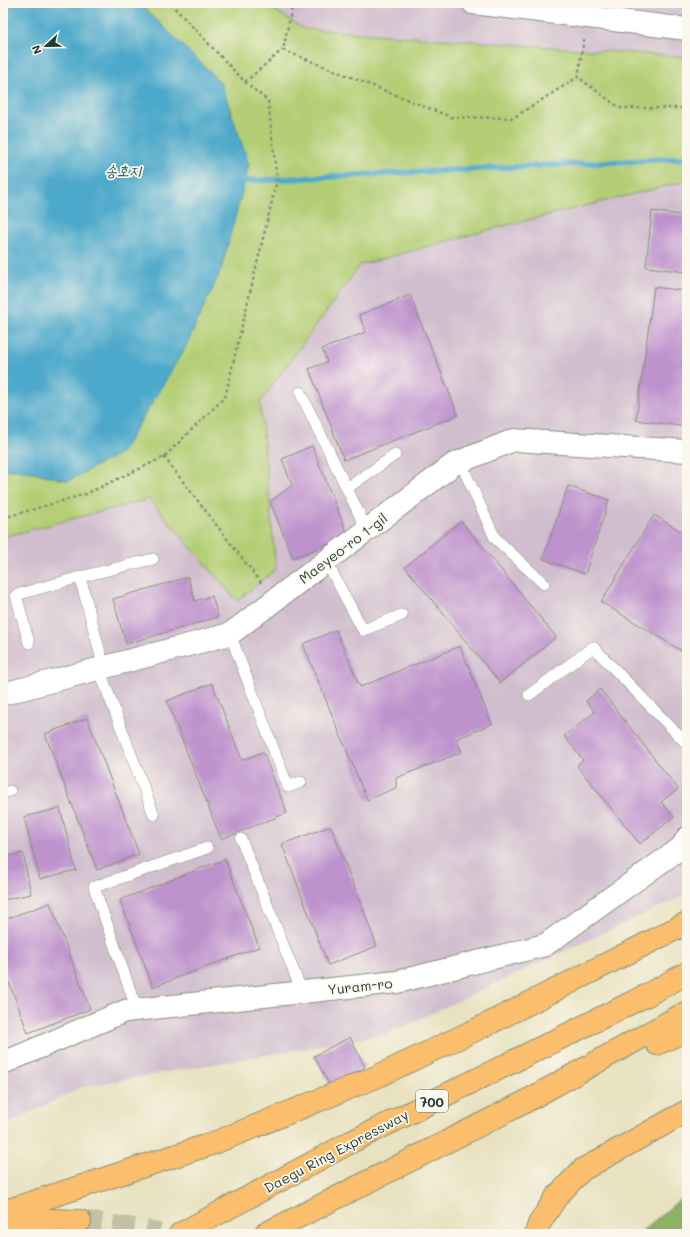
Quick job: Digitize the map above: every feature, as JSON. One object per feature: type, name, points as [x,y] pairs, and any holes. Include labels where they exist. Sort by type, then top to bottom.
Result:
[{"type":"highway","points":[[3,1212],[214,1143],[362,1083],[490,1023],[687,923]]},
{"type":"highway","name":"Daegu Ring Expressway","points":[[180,1234],[351,1142],[647,995],[687,973]]},
{"type":"highway","points":[[265,1234],[521,1104],[687,1012]]},
{"type":"highway","points":[[521,1104],[687,1030]]},
{"type":"highway","points":[[536,1234],[539,1224],[557,1196],[582,1170],[687,1111]]},
{"type":"highway","points":[[3,1226],[49,1220],[80,1221]]},
{"type":"street","points":[[473,3],[687,29]]},
{"type":"street","name":"Maeyeo-ro 1-gil","points":[[3,694],[230,634],[454,464],[514,440],[687,452]]},
{"type":"street","name":"Yuram-ro","points":[[3,1063],[125,1011],[397,982],[545,945],[682,846],[687,838]]},
{"type":"lane","points":[[300,392],[367,530]]},
{"type":"lane","points":[[347,488],[395,455]]},
{"type":"lane","points":[[460,461],[495,538],[544,584]]},
{"type":"lane","points":[[29,643],[16,596],[80,576],[153,559]]},
{"type":"lane","points":[[326,561],[363,630],[402,615]]},
{"type":"lane","points":[[80,576],[101,668],[154,815]]},
{"type":"lane","points":[[230,634],[288,787],[301,782]]},
{"type":"lane","points":[[529,695],[593,647],[687,744]]},
{"type":"lane","points":[[241,839],[302,992]]},
{"type":"lane","points":[[137,1010],[94,887],[207,848]]},
{"type":"path","points":[[3,518],[86,494],[164,457],[225,397],[277,180],[268,101],[244,82],[170,3]]},
{"type":"path","points":[[244,82],[283,50],[293,3]]},
{"type":"path","points":[[283,50],[451,117],[513,118],[578,77],[587,17]]},
{"type":"path","points":[[578,77],[620,108],[687,108]]},
{"type":"path","points":[[164,457],[274,600]]},
{"type":"shaded area","points":[[3,3],[687,3],[687,894],[387,1034],[82,1087],[3,1126]]},
{"type":"green space","points":[[3,3],[264,3],[304,29],[687,57],[687,181],[492,229],[360,265],[260,402],[276,569],[237,601],[149,499],[3,537]]},
{"type":"green space","points":[[687,1194],[687,1234],[643,1234],[642,1231]]},
{"type":"water","name":"송호지","points":[[3,3],[139,3],[221,83],[249,165],[221,270],[185,348],[122,452],[68,481],[33,472],[3,469]]},
{"type":"building","points":[[652,211],[687,216],[687,272],[646,267]]},
{"type":"building","points":[[654,287],[687,291],[687,427],[636,420]]},
{"type":"building","points":[[410,295],[458,415],[344,460],[309,369],[327,362],[322,349],[366,332],[359,315]]},
{"type":"building","points":[[312,446],[348,536],[293,558],[270,502],[292,485],[282,459]]},
{"type":"building","points":[[568,486],[609,500],[585,574],[543,559]]},
{"type":"building","points":[[654,515],[687,535],[687,654],[601,602]]},
{"type":"building","points":[[461,521],[556,637],[500,683],[405,567]]},
{"type":"building","points":[[188,577],[195,601],[212,596],[218,617],[126,644],[113,599]]},
{"type":"building","points":[[336,630],[360,687],[460,646],[492,724],[456,739],[462,752],[396,778],[396,788],[367,800],[303,644]]},
{"type":"building","points":[[212,683],[242,760],[263,752],[287,813],[221,839],[167,701]]},
{"type":"building","points":[[600,689],[678,789],[661,802],[674,817],[640,844],[577,766],[583,760],[564,736],[595,712],[586,701]]},
{"type":"building","points":[[87,718],[139,854],[97,870],[45,734]]},
{"type":"building","points":[[60,808],[76,870],[40,879],[24,817]]},
{"type":"building","points":[[331,826],[377,946],[328,965],[282,844]]},
{"type":"building","points":[[23,853],[31,894],[3,900],[3,857]]},
{"type":"building","points":[[225,859],[259,947],[153,987],[120,900]]},
{"type":"building","points":[[50,903],[90,1009],[28,1033],[3,966],[3,920]]},
{"type":"building","points":[[350,1037],[365,1067],[330,1086],[314,1056]]},
{"type":"waterway","points":[[245,181],[687,158]]},
{"type":"tunnel","points":[[80,1221],[159,1234]]}]
